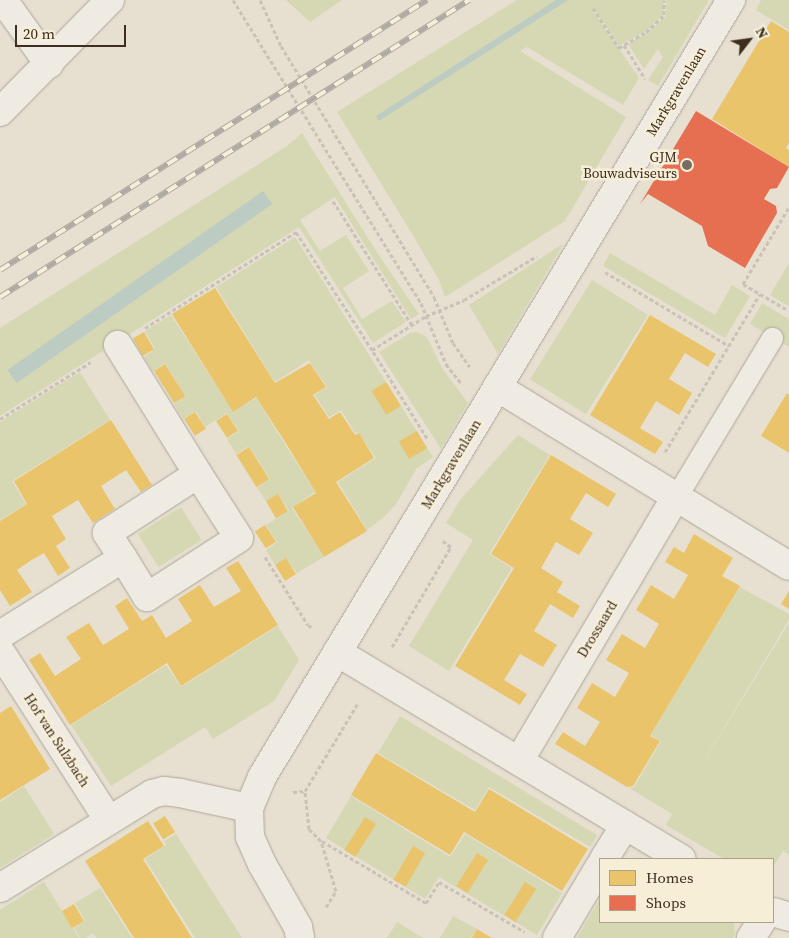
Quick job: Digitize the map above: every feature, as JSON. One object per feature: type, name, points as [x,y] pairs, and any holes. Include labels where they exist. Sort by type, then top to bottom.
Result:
[{"type":"street","points":[[3,0],[48,64]]},
{"type":"street","points":[[0,112],[110,0]]},
{"type":"street","name":"Markgravenlaan","points":[[300,938],[298,927],[250,837],[249,808],[262,777],[731,0]]},
{"type":"street","points":[[118,345],[239,538],[147,597],[107,532],[198,474]]},
{"type":"street","points":[[492,395],[648,480],[789,566]]},
{"type":"street","name":"Drossaard","points":[[519,761],[676,497]]},
{"type":"street","points":[[0,635],[123,558]]},
{"type":"street","points":[[339,648],[375,675],[680,858]]},
{"type":"street","name":"Hof van Sulzbach","points":[[2,659],[108,819]]},
{"type":"street","points":[[0,888],[108,819],[152,794],[164,791],[249,808]]},
{"type":"street","points":[[605,858],[625,825]]},
{"type":"street","points":[[557,938],[599,868]]},
{"type":"street","points":[[774,912],[789,917]]},
{"type":"street","points":[[751,938],[760,923]]},
{"type":"lane","points":[[676,497],[772,338]]},
{"type":"path","points":[[233,0],[420,303],[438,347],[452,372],[470,392],[492,395]]},
{"type":"path","points":[[260,0],[281,46],[434,297],[453,343],[492,395]]},
{"type":"path","points":[[593,8],[619,48],[646,32],[664,15],[664,0]]},
{"type":"path","points":[[333,201],[412,325]]},
{"type":"path","points":[[789,207],[743,284],[789,311]]},
{"type":"path","points":[[0,419],[296,232],[447,470]]},
{"type":"path","points":[[372,350],[426,316],[464,300],[540,254]]},
{"type":"path","points":[[576,255],[729,346]]},
{"type":"path","points":[[648,480],[760,294]]},
{"type":"path","points":[[415,524],[452,547],[305,791],[309,829],[321,841],[426,903],[438,882],[526,933]]},
{"type":"path","points":[[239,538],[258,547],[308,625],[339,648]]},
{"type":"path","points":[[321,841],[336,890],[323,913]]},
{"type":"green space","points":[[286,0],[342,0],[310,22]]},
{"type":"green space","points":[[517,0],[663,0],[663,15],[645,31],[619,46],[594,8],[592,9],[639,78],[623,105],[527,47],[520,51],[626,117],[565,221],[445,297],[439,280],[414,237],[337,112]]},
{"type":"green space","points":[[666,0],[709,0],[658,86],[648,80],[663,57],[658,49],[644,69],[628,44],[647,33],[666,16]]},
{"type":"green space","points":[[761,0],[789,0],[789,30],[756,10]]},
{"type":"green space","points":[[302,133],[380,257],[419,314],[411,319],[335,197],[300,220],[320,251],[346,235],[369,271],[343,288],[362,319],[392,301],[406,322],[373,343],[299,227],[0,416],[0,328],[287,146]]},
{"type":"green space","points":[[295,237],[433,457],[417,468],[396,504],[385,516],[367,530],[338,482],[376,458],[358,432],[355,433],[341,410],[329,417],[315,395],[327,387],[309,360],[275,382],[216,287]]},
{"type":"green space","points":[[564,243],[498,354],[469,305]]},
{"type":"green space","points":[[610,253],[715,315],[732,285],[750,296],[725,338],[603,266]]},
{"type":"green space","points":[[789,263],[789,306],[770,295]]},
{"type":"green space","points":[[592,280],[648,315],[586,414],[530,379]]},
{"type":"green space","points":[[762,303],[789,319],[789,347],[750,324]]},
{"type":"green space","points":[[171,315],[233,412],[256,398],[315,492],[292,508],[324,557],[297,573],[286,558],[275,565],[266,550],[277,542],[266,525],[289,511],[278,494],[266,501],[257,488],[270,479],[249,446],[236,454],[227,439],[239,431],[227,413],[205,427],[196,411],[183,419],[174,404],[185,396],[165,363],[153,371],[144,357],[155,349],[145,331]]},
{"type":"green space","points":[[417,332],[427,337],[442,368],[468,403],[441,449],[379,352],[410,333]]},
{"type":"green space","points":[[80,372],[110,420],[12,481],[26,504],[0,520],[0,422]]},
{"type":"green space","points":[[518,435],[550,455],[489,554],[512,568],[449,671],[409,646],[473,540],[446,523],[460,500]]},
{"type":"green space","points":[[181,507],[202,540],[158,567],[138,534]]},
{"type":"green space","points":[[740,587],[789,614],[789,620],[684,794],[789,623],[789,855],[783,851],[774,865],[774,858],[722,858],[666,825],[672,814],[629,788],[634,787],[661,741],[651,735]]},
{"type":"green space","points":[[278,626],[299,660],[274,701],[213,739],[205,727],[111,786],[71,725],[166,665],[181,687]]},
{"type":"green space","points":[[400,716],[597,835],[590,847],[489,787],[475,810],[378,753]]},
{"type":"green space","points":[[24,786],[54,834],[0,868],[0,802]]},
{"type":"green space","points":[[351,796],[450,857],[465,834],[562,893],[537,935],[439,877],[425,899],[326,838]]},
{"type":"green space","points":[[176,834],[242,938],[195,938],[145,859],[166,845],[164,841]]},
{"type":"green space","points":[[44,882],[79,938],[0,938],[0,910]]},
{"type":"green space","points":[[100,888],[132,938],[96,938],[93,933],[86,938],[80,938],[74,928],[85,921],[75,903]]},
{"type":"green space","points":[[599,901],[599,923],[734,923],[735,934],[733,938],[577,938]]},
{"type":"green space","points":[[453,916],[477,929],[471,938],[440,938]]},
{"type":"green space","points":[[397,922],[423,938],[387,938]]},
{"type":"shaded area","points":[[556,0],[568,0],[379,121],[376,116]]},
{"type":"shaded area","points":[[263,191],[272,204],[17,383],[7,370]]},
{"type":"building: Homes","points":[[771,21],[789,32],[789,143],[786,148],[789,150],[789,167],[712,119]]},
{"type":"building: Homes","points":[[215,288],[275,383],[310,363],[326,387],[313,395],[329,419],[340,412],[355,435],[359,433],[374,458],[336,482],[367,531],[324,557],[293,507],[316,493],[287,445],[256,397],[233,412],[172,314]]},
{"type":"building: Homes","points":[[650,315],[716,354],[708,367],[685,353],[669,379],[692,393],[679,415],[656,401],[640,428],[663,442],[655,454],[590,415]]},
{"type":"building: Homes","points":[[144,332],[154,349],[143,356],[133,338]]},
{"type":"building: Homes","points":[[165,364],[185,396],[174,403],[154,371]]},
{"type":"building: Homes","points":[[386,382],[401,406],[386,415],[372,391]]},
{"type":"building: Homes","points":[[787,393],[789,395],[789,453],[761,436]]},
{"type":"building: Homes","points":[[195,412],[206,429],[195,436],[184,419]]},
{"type":"building: Homes","points":[[227,414],[238,431],[227,438],[216,421]]},
{"type":"building: Homes","points":[[111,420],[152,485],[141,492],[126,470],[101,486],[115,509],[93,523],[78,500],[52,516],[66,539],[56,546],[70,568],[58,576],[44,553],[30,561],[17,570],[32,592],[10,606],[0,590],[0,521],[27,504],[14,481]]},
{"type":"building: Homes","points":[[417,431],[427,448],[409,459],[399,441]]},
{"type":"building: Homes","points":[[249,447],[269,479],[256,487],[236,455]]},
{"type":"building: Homes","points":[[551,455],[616,494],[608,507],[586,493],[570,519],[593,533],[579,555],[556,542],[541,568],[563,582],[557,592],[580,606],[573,618],[550,604],[534,631],[557,645],[543,667],[520,654],[504,680],[527,694],[520,705],[455,666],[514,568],[491,554]]},
{"type":"building: Homes","points":[[278,494],[288,511],[276,518],[266,501]]},
{"type":"building: Homes","points":[[265,525],[276,542],[266,548],[255,532]]},
{"type":"building: Homes","points":[[694,534],[733,558],[722,576],[740,586],[650,736],[660,741],[633,786],[627,787],[555,744],[563,732],[585,746],[600,722],[577,708],[592,683],[615,697],[629,673],[606,660],[622,634],[645,648],[659,624],[636,610],[651,585],[674,599],[688,575],[665,562],[674,547],[684,553]]},
{"type":"building: Homes","points":[[286,558],[296,574],[285,581],[275,565]]},
{"type":"building: Homes","points":[[238,561],[278,625],[181,686],[167,663],[70,725],[29,660],[40,653],[55,676],[81,659],[66,637],[89,623],[103,645],[129,629],[115,606],[127,598],[142,621],[152,615],[166,638],[192,621],[178,599],[200,585],[214,607],[241,591],[226,568]]},
{"type":"building: Homes","points":[[789,591],[789,609],[781,604]]},
{"type":"building: Homes","points":[[11,706],[50,769],[0,800],[0,713]]},
{"type":"building: Homes","points":[[376,753],[475,812],[489,789],[588,849],[562,891],[464,832],[450,855],[351,795]]},
{"type":"building: Homes","points":[[165,816],[175,832],[163,840],[153,823]]},
{"type":"building: Homes","points":[[365,817],[376,824],[355,857],[344,850]]},
{"type":"building: Homes","points":[[148,821],[164,846],[143,859],[192,938],[134,938],[85,861]]},
{"type":"building: Homes","points":[[413,846],[425,853],[406,887],[394,880]]},
{"type":"building: Homes","points":[[477,853],[488,860],[467,893],[456,886]]},
{"type":"building: Homes","points":[[525,882],[536,889],[515,922],[504,915]]},
{"type":"building: Homes","points":[[74,904],[84,921],[72,928],[62,911]]},
{"type":"building: Homes","points":[[477,929],[492,938],[472,938]]},
{"type":"building: Shops","points":[[696,111],[789,167],[777,188],[770,189],[764,199],[776,206],[777,213],[745,268],[708,246],[702,226],[648,194],[640,204]]},
{"type":"railway","points":[[0,270],[427,0]]},
{"type":"railway","points":[[0,297],[469,0]]},
{"type":"place","name":"GJM Bouwadviseurs","points":[[687,165]]}]
